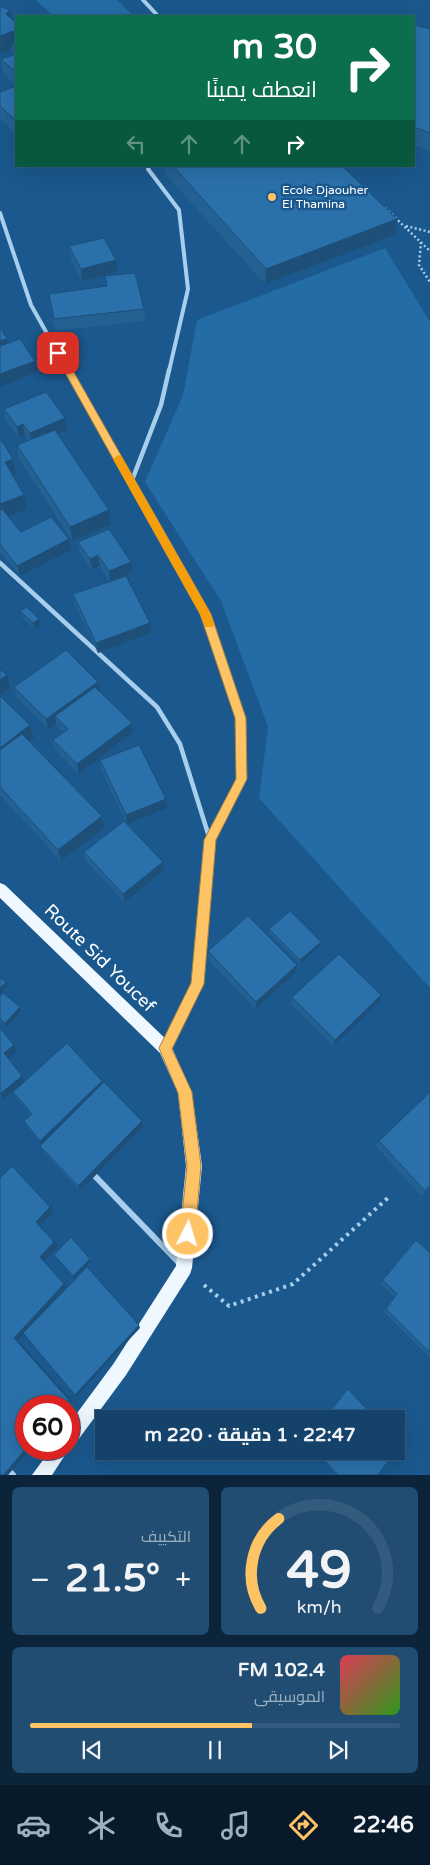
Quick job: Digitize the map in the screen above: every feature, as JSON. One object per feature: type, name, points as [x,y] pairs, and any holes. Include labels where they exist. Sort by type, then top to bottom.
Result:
[{"type":"main road","name":"Route Sid Youcef","points":[[0,889],[165,1048],[185,1092],[194,1166],[184,1268],[120,1369],[80,1423]]},
{"type":"main road","points":[[41,1475],[53,1460]]},
{"type":"street","points":[[143,0],[157,15]]},
{"type":"street","points":[[131,483],[162,405],[188,289],[179,210],[148,169],[149,167]]},
{"type":"street","points":[[0,213],[31,305],[206,614],[240,718],[242,779],[210,840]]},
{"type":"street","points":[[0,563],[157,707],[180,744],[210,840],[197,984],[165,1048]]},
{"type":"street","points":[[89,1170],[184,1268]]},
{"type":"street","points":[[0,1461],[13,1475]]},
{"type":"path","points":[[383,206],[430,251]]},
{"type":"path","points":[[404,226],[430,232]]},
{"type":"path","points":[[421,242],[419,266],[430,282]]},
{"type":"path","points":[[184,1268],[229,1306],[293,1284],[390,1196]]},
{"type":"shaded area","points":[[36,0],[117,0],[133,15],[52,15]]},
{"type":"shaded area","points":[[385,248],[430,322],[430,988],[259,798],[268,727],[221,601],[145,482],[183,395],[197,320]]},
{"type":"building","points":[[0,7],[10,9],[6,14],[15,22],[15,30],[0,36]]},
{"type":"building","points":[[415,25],[430,29],[430,133],[415,127]]},
{"type":"building","points":[[15,54],[15,71],[1,59]]},
{"type":"building","points":[[15,86],[15,120],[0,106],[0,92]]},
{"type":"building","points":[[174,167],[343,167],[397,219],[266,269]]},
{"type":"building","points":[[104,238],[116,260],[81,269],[69,246]]},
{"type":"building","points":[[135,273],[144,309],[54,319],[49,294],[107,286],[105,276]]},
{"type":"building","points":[[0,327],[7,339],[0,341]]},
{"type":"building","points":[[20,339],[35,361],[0,374],[0,346]]},
{"type":"building","points":[[46,392],[65,418],[30,433],[23,424],[17,427],[4,409]]},
{"type":"building","points":[[55,430],[109,510],[70,527],[17,445]]},
{"type":"building","points":[[0,438],[13,459],[5,462],[24,495],[0,504]]},
{"type":"building","points":[[2,509],[21,532],[51,517],[69,539],[17,566],[0,544],[0,510]]},
{"type":"building","points":[[109,529],[131,562],[109,571],[98,555],[90,559],[78,542]]},
{"type":"building","points":[[126,576],[150,623],[96,643],[73,594]]},
{"type":"building","points":[[27,607],[39,619],[33,623],[20,611]]},
{"type":"building","points":[[66,650],[98,682],[46,719],[14,687]]},
{"type":"building","points":[[0,669],[7,675],[0,680]]},
{"type":"building","points":[[95,687],[132,723],[77,764],[53,740],[68,729],[55,716]]},
{"type":"building","points":[[0,696],[30,725],[0,748]]},
{"type":"building","points":[[22,734],[102,816],[58,850],[0,787],[0,750]]},
{"type":"building","points":[[139,745],[166,799],[126,815],[100,760]]},
{"type":"building","points":[[124,821],[163,862],[123,894],[84,852]]},
{"type":"building","points":[[290,911],[321,942],[300,960],[269,929]]},
{"type":"building","points":[[248,916],[297,965],[256,1002],[208,951]]},
{"type":"building","points":[[339,954],[381,995],[335,1040],[292,997]]},
{"type":"building","points":[[0,977],[6,982],[0,988]]},
{"type":"building","points":[[3,993],[20,1007],[5,1023],[0,1019],[0,996]]},
{"type":"building","points":[[0,1028],[14,1045],[4,1053],[22,1076],[0,1094]]},
{"type":"building","points":[[67,1043],[102,1081],[40,1141],[24,1121],[32,1114],[13,1092]]},
{"type":"building","points":[[104,1082],[142,1121],[78,1186],[40,1146]]},
{"type":"building","points":[[430,1092],[430,1186],[425,1191],[379,1141]]},
{"type":"building","points":[[12,1166],[50,1207],[36,1222],[54,1242],[40,1257],[64,1284],[14,1338],[65,1395],[15,1395],[16,1460],[3,1475],[0,1475],[0,1178]]},
{"type":"building","points":[[71,1237],[90,1259],[73,1276],[54,1255]]},
{"type":"building","points":[[416,1240],[430,1253],[430,1353],[386,1309],[397,1294],[383,1280]]},
{"type":"building","points":[[87,1267],[139,1325],[75,1395],[23,1333]]},
{"type":"building","points":[[348,1389],[368,1410],[331,1410]]},
{"type":"building","points":[[324,1460],[389,1460],[378,1475],[338,1475]]},
{"type":"slow traffic","points":[[118,459],[206,614],[209,624]]},
{"type":"place","name":"Ecole Djaouher El Thamina","points":[[272,197]]},
{"type":"route","points":[[58,353],[206,614],[240,718],[242,779],[210,840],[197,984],[165,1048],[185,1092],[194,1166],[188,1234]]}]
